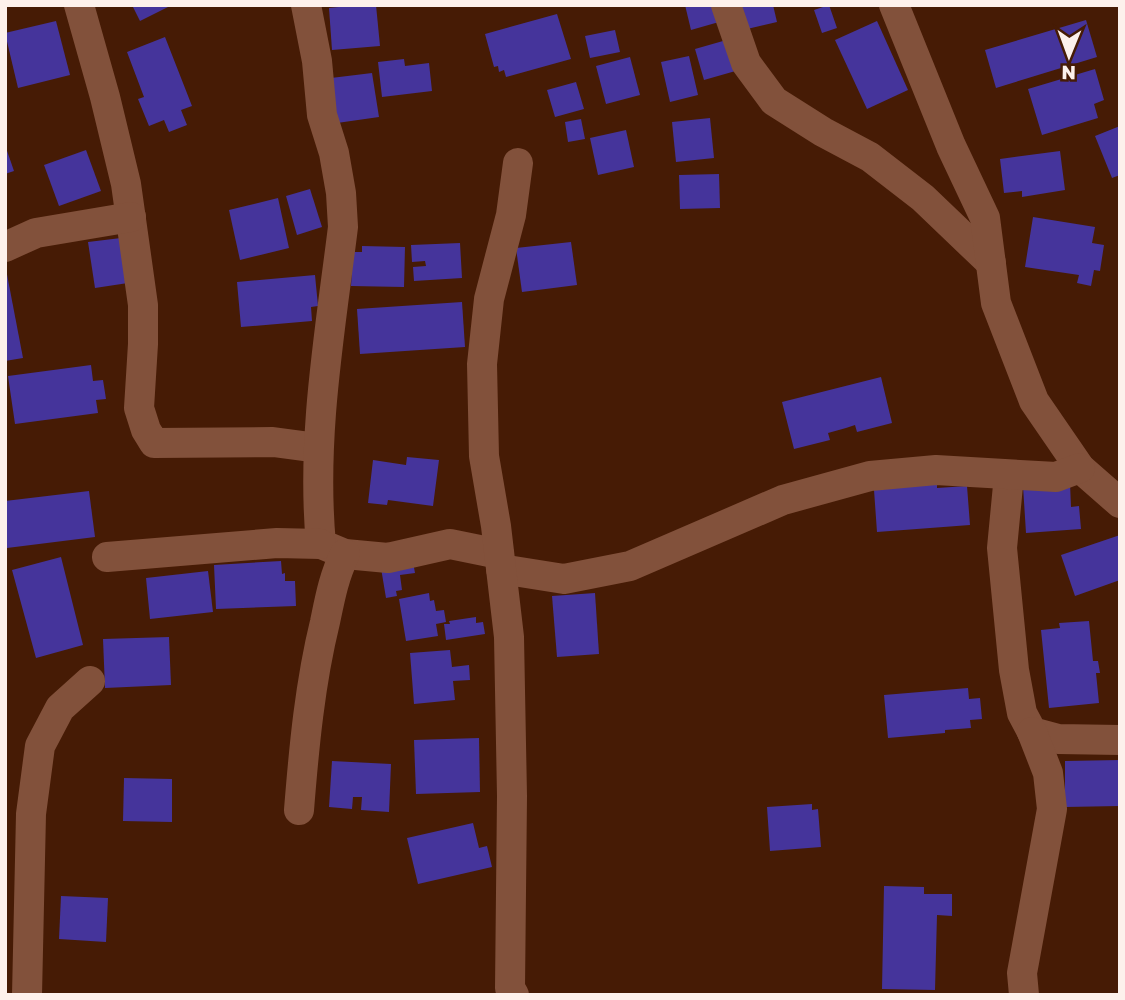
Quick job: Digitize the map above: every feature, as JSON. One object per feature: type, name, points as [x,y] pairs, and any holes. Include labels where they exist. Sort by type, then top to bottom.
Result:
[{"type":"street","points":[[79,5],[126,184],[143,305],[144,344],[139,408],[146,430],[154,443],[272,442],[318,448]]},
{"type":"street","points":[[299,810],[309,710],[336,572],[333,549],[317,498],[318,448],[343,228],[341,193],[334,153],[322,115],[317,61],[306,5]]},
{"type":"street","points":[[726,5],[746,62],[774,101],[870,158],[923,198],[991,263]]},
{"type":"street","points":[[894,5],[951,146],[985,218],[996,303],[1034,401],[1080,468],[1120,503]]},
{"type":"street","points":[[514,995],[510,988],[512,796],[509,637],[484,456],[482,364],[489,299],[511,215],[518,163]]},
{"type":"street","points":[[5,247],[36,233],[131,217]]},
{"type":"street","points":[[107,558],[277,543],[388,558],[450,544],[564,579],[630,566],[783,500],[870,476],[936,470],[1056,477],[1080,468]]},
{"type":"street","points":[[1009,475],[1002,548],[1014,670],[1022,713],[1048,773],[1052,809],[1022,973],[1024,995]]},
{"type":"street","points":[[27,995],[18,914],[40,746],[60,708],[90,681]]},
{"type":"street","points":[[1032,732],[1058,739],[1120,740]]},
{"type":"building","points":[[132,5],[172,5],[140,21]]},
{"type":"building","points":[[376,5],[380,46],[332,50],[329,8]]},
{"type":"building","points":[[685,5],[715,5],[719,22],[691,30]]},
{"type":"building","points":[[738,5],[773,5],[777,22],[743,30]]},
{"type":"building","points":[[829,5],[837,28],[822,33],[814,10]]},
{"type":"building","points":[[557,14],[571,59],[506,77],[504,70],[499,72],[498,66],[494,67],[485,34]]},
{"type":"building","points":[[1086,20],[1097,57],[996,88],[985,50]]},
{"type":"building","points":[[56,21],[70,75],[18,88],[5,33]]},
{"type":"building","points":[[877,21],[908,90],[867,109],[835,40]]},
{"type":"building","points":[[615,30],[620,52],[590,58],[585,36]]},
{"type":"building","points":[[165,37],[192,106],[181,110],[187,125],[169,132],[164,120],[149,126],[138,99],[144,97],[127,52]]},
{"type":"building","points":[[730,39],[739,70],[704,80],[695,49]]},
{"type":"building","points":[[689,56],[698,95],[670,102],[661,62]]},
{"type":"building","points":[[630,57],[640,95],[606,104],[596,66]]},
{"type":"building","points":[[404,59],[405,66],[429,63],[432,91],[382,97],[378,62]]},
{"type":"building","points":[[1095,69],[1104,100],[1094,104],[1098,118],[1042,135],[1028,89]]},
{"type":"building","points":[[372,73],[379,117],[337,123],[331,78]]},
{"type":"building","points":[[576,82],[584,109],[555,117],[547,90]]},
{"type":"building","points":[[710,118],[714,158],[676,162],[672,122]]},
{"type":"building","points":[[581,119],[585,139],[568,142],[565,122]]},
{"type":"building","points":[[1120,126],[1120,175],[1112,178],[1095,136]]},
{"type":"building","points":[[626,130],[634,167],[598,175],[590,138]]},
{"type":"building","points":[[5,145],[14,171],[5,174]]},
{"type":"building","points":[[86,150],[101,191],[59,206],[44,165]]},
{"type":"building","points":[[1060,151],[1065,190],[1022,197],[1022,191],[1004,193],[1000,159]]},
{"type":"building","points":[[719,174],[720,208],[680,209],[679,175]]},
{"type":"building","points":[[310,189],[322,227],[297,235],[286,196]]},
{"type":"building","points":[[278,198],[289,248],[240,260],[229,210]]},
{"type":"building","points":[[1033,217],[1095,227],[1092,243],[1104,245],[1100,271],[1094,270],[1091,286],[1077,283],[1079,275],[1025,267]]},
{"type":"building","points":[[121,238],[128,283],[95,288],[88,242]]},
{"type":"building","points":[[571,242],[577,285],[522,292],[516,248]]},
{"type":"building","points":[[460,243],[462,278],[414,281],[413,267],[426,266],[425,261],[412,262],[411,245]]},
{"type":"building","points":[[362,246],[405,247],[404,287],[351,286],[353,252],[362,252]]},
{"type":"building","points":[[5,264],[23,358],[5,361]]},
{"type":"building","points":[[315,275],[318,306],[311,307],[312,321],[241,327],[237,282]]},
{"type":"building","points":[[462,302],[465,347],[360,354],[357,309]]},
{"type":"building","points":[[91,365],[93,381],[103,380],[106,399],[96,400],[98,413],[15,424],[8,376]]},
{"type":"building","points":[[881,377],[892,423],[857,432],[855,425],[828,433],[830,440],[794,449],[782,402]]},
{"type":"building","points":[[407,457],[439,460],[433,506],[388,500],[387,505],[368,503],[373,460],[406,465]]},
{"type":"building","points":[[937,481],[937,488],[967,486],[970,525],[877,532],[874,490]]},
{"type":"building","points":[[1070,483],[1071,507],[1079,506],[1081,529],[1026,533],[1023,486]]},
{"type":"building","points":[[89,491],[95,537],[7,548],[5,501]]},
{"type":"building","points":[[1120,535],[1120,580],[1075,596],[1061,555]]},
{"type":"building","points":[[61,557],[83,645],[36,658],[12,570]]},
{"type":"building","points":[[281,561],[285,581],[295,581],[296,606],[216,609],[214,565]]},
{"type":"building","points":[[413,562],[415,573],[400,575],[402,590],[396,591],[397,596],[386,598],[381,568]]},
{"type":"building","points":[[208,571],[213,612],[150,619],[146,578]]},
{"type":"building","points":[[429,593],[430,601],[434,600],[436,611],[444,610],[446,622],[436,624],[438,636],[406,641],[399,599]]},
{"type":"building","points":[[595,593],[599,654],[557,657],[552,596]]},
{"type":"building","points":[[476,617],[476,623],[483,622],[485,634],[446,640],[444,624]]},
{"type":"building","points":[[1089,621],[1093,661],[1098,661],[1100,673],[1096,673],[1099,703],[1049,708],[1041,630],[1060,628],[1059,623]]},
{"type":"building","points":[[169,637],[171,685],[105,688],[103,639]]},
{"type":"building","points":[[450,650],[452,667],[469,665],[470,680],[453,681],[455,700],[414,704],[410,653]]},
{"type":"building","points":[[968,688],[969,699],[980,698],[982,719],[970,720],[971,728],[888,738],[884,695]]},
{"type":"building","points":[[479,738],[480,792],[416,794],[414,740]]},
{"type":"building","points":[[1120,760],[1120,806],[1065,807],[1065,761]]},
{"type":"building","points":[[332,761],[391,764],[389,812],[361,810],[362,797],[353,797],[352,809],[329,807]]},
{"type":"building","points":[[124,778],[172,779],[172,822],[123,821]]},
{"type":"building","points":[[812,804],[812,810],[818,809],[821,847],[770,851],[767,807]]},
{"type":"building","points":[[473,823],[479,848],[487,846],[492,867],[418,884],[407,838]]},
{"type":"building","points":[[884,886],[924,887],[924,894],[952,894],[952,916],[937,915],[935,990],[882,989]]},
{"type":"building","points":[[61,896],[108,898],[106,942],[59,939]]}]
